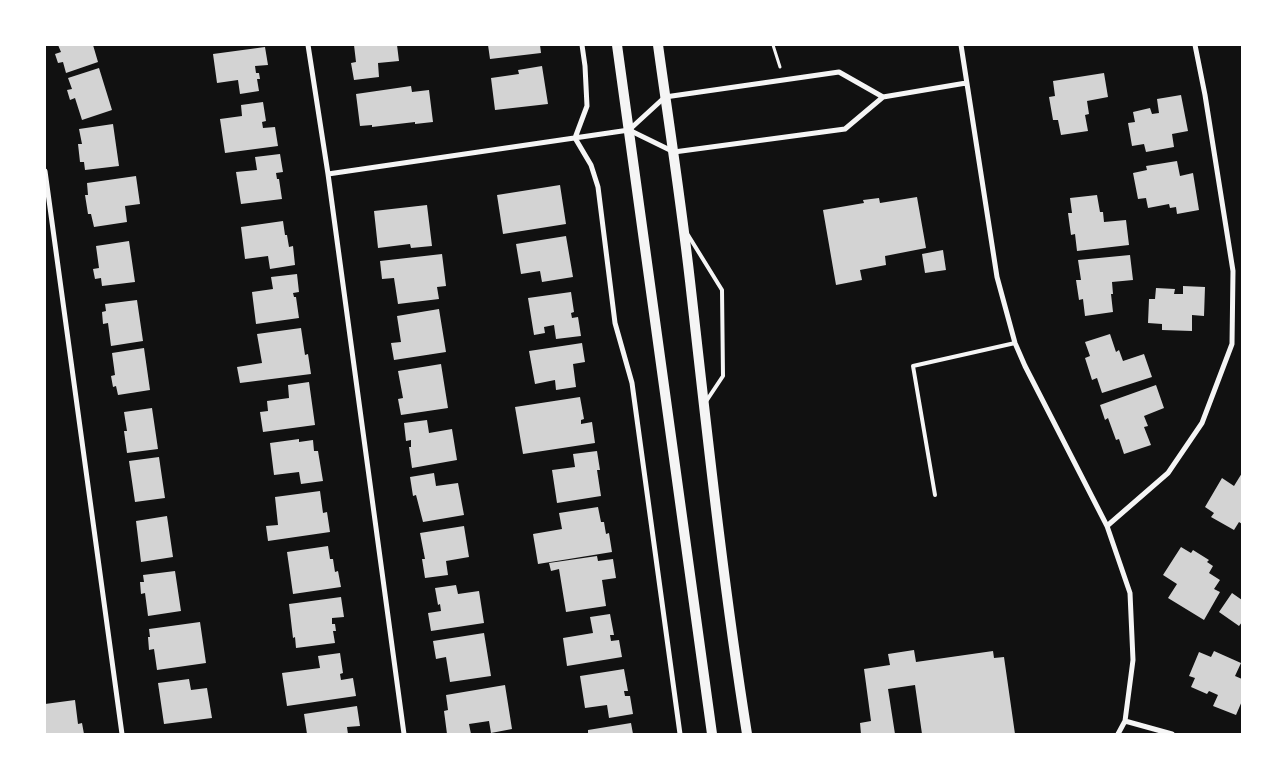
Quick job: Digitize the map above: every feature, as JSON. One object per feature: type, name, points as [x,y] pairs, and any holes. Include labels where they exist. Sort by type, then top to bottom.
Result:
[{"type":"main road","points":[[617,45],[712,734]]},
{"type":"main road","points":[[658,45],[684,228],[703,407],[733,647],[747,734]]},
{"type":"street","points":[[308,45],[328,174],[404,734]]},
{"type":"street","points":[[575,138],[587,106],[582,45]]},
{"type":"street","points":[[961,45],[997,277],[1015,343],[1106,526],[1130,593],[1133,660],[1125,721],[1118,734]]},
{"type":"street","points":[[1106,526],[1168,473],[1202,424],[1232,344],[1233,271],[1205,95],[1195,45]]},
{"type":"street","points":[[328,174],[629,130],[665,97],[838,72],[883,98]]},
{"type":"street","points":[[629,130],[674,152],[845,129],[883,98],[966,83]]},
{"type":"street","points":[[575,138],[591,165],[598,187],[615,323],[632,383],[680,734]]},
{"type":"street","points":[[45,172],[122,734]]},
{"type":"street","points":[[1125,721],[1172,734]]},
{"type":"lane","points":[[684,228],[722,290],[723,376],[703,407]]},
{"type":"lane","points":[[935,495],[913,366],[1015,343]]},
{"type":"path","points":[[774,45],[783,80]]},
{"type":"building","points":[[58,45],[93,45],[98,62],[66,73],[63,62],[58,63],[55,54],[61,52]]},
{"type":"building","points":[[354,45],[397,45],[399,61],[378,63],[379,77],[354,80],[351,63],[356,62]]},
{"type":"building","points":[[488,45],[540,45],[541,53],[490,59]]},
{"type":"building","points":[[265,47],[268,65],[255,66],[256,73],[259,73],[260,79],[257,79],[259,91],[240,94],[238,80],[217,83],[213,54]]},
{"type":"building","points":[[542,66],[548,104],[495,110],[491,78],[519,74],[518,70]]},
{"type":"building","points":[[99,68],[112,110],[82,120],[75,98],[70,100],[67,90],[72,89],[68,78]]},
{"type":"building","points":[[1104,73],[1108,97],[1087,101],[1089,114],[1085,115],[1088,131],[1061,135],[1058,120],[1053,120],[1049,97],[1055,96],[1053,81]]},
{"type":"building","points":[[411,86],[412,92],[429,90],[433,122],[372,127],[372,125],[360,126],[356,94]]},
{"type":"building","points":[[1181,95],[1188,131],[1172,134],[1174,147],[1146,152],[1144,144],[1132,146],[1128,123],[1135,122],[1133,112],[1150,108],[1152,114],[1159,113],[1157,99]]},
{"type":"building","points":[[263,102],[266,121],[262,122],[263,128],[275,127],[278,146],[225,153],[220,119],[242,116],[241,105]]},
{"type":"building","points":[[113,124],[119,166],[85,170],[84,162],[80,162],[78,144],[82,144],[79,129]]},
{"type":"building","points":[[280,154],[283,172],[276,173],[277,179],[279,179],[282,199],[241,204],[236,172],[257,170],[255,157]]},
{"type":"building","points":[[1177,161],[1180,176],[1193,173],[1199,210],[1177,214],[1176,207],[1170,208],[1169,204],[1148,208],[1146,198],[1138,199],[1133,173],[1147,170],[1146,166]]},
{"type":"building","points":[[136,176],[140,204],[125,206],[127,222],[94,227],[91,214],[88,214],[85,195],[88,195],[87,183]]},
{"type":"building","points":[[560,185],[566,224],[503,234],[497,195]]},
{"type":"building","points":[[1097,195],[1100,212],[1103,212],[1104,222],[1126,220],[1129,245],[1077,251],[1075,234],[1071,235],[1068,213],[1072,213],[1070,198]]},
{"type":"building","points":[[917,197],[926,248],[885,256],[886,265],[860,270],[862,280],[836,285],[823,210],[864,203],[863,200],[879,198],[880,203]]},
{"type":"building","points":[[427,205],[432,246],[411,248],[410,244],[378,248],[374,211]]},
{"type":"building","points":[[283,221],[289,247],[293,246],[295,265],[270,269],[268,256],[245,259],[241,227]]},
{"type":"building","points":[[566,236],[573,277],[542,282],[540,271],[521,274],[516,244]]},
{"type":"building","points":[[129,241],[135,282],[102,286],[101,278],[95,279],[93,269],[99,268],[96,246]]},
{"type":"building","points":[[943,250],[946,270],[925,273],[922,254]]},
{"type":"building","points":[[442,254],[446,286],[437,287],[439,299],[398,304],[394,278],[382,279],[380,261]]},
{"type":"building","points":[[1130,255],[1133,280],[1112,282],[1113,312],[1085,316],[1083,299],[1079,300],[1076,280],[1081,280],[1078,260]]},
{"type":"building","points":[[297,274],[299,292],[293,293],[294,297],[296,297],[299,318],[256,324],[252,292],[273,289],[271,277]]},
{"type":"building","points":[[1183,286],[1205,287],[1204,316],[1192,315],[1192,331],[1162,330],[1162,324],[1148,323],[1149,299],[1155,299],[1156,288],[1175,289],[1174,294],[1183,294]]},
{"type":"building","points":[[571,292],[574,312],[571,313],[572,318],[578,317],[581,336],[556,339],[554,325],[544,327],[545,333],[534,335],[528,298]]},
{"type":"building","points":[[137,300],[143,341],[111,346],[108,323],[103,324],[102,312],[106,311],[105,304]]},
{"type":"building","points":[[439,309],[446,352],[394,360],[391,343],[401,342],[397,316]]},
{"type":"building","points":[[301,328],[305,355],[308,354],[311,374],[240,383],[237,367],[262,363],[257,334]]},
{"type":"building","points":[[1110,334],[1116,352],[1119,350],[1123,361],[1144,354],[1152,377],[1102,393],[1097,378],[1092,380],[1085,358],[1090,356],[1085,342]]},
{"type":"building","points":[[582,343],[585,362],[573,364],[576,387],[556,390],[555,380],[535,384],[529,351]]},
{"type":"building","points":[[144,348],[150,390],[118,395],[116,386],[113,387],[111,376],[115,375],[112,353]]},
{"type":"building","points":[[441,364],[448,408],[401,415],[398,399],[403,398],[398,371]]},
{"type":"building","points":[[309,382],[315,425],[263,432],[260,412],[268,411],[267,401],[289,398],[288,385]]},
{"type":"building","points":[[1156,385],[1164,408],[1144,416],[1148,426],[1144,427],[1151,445],[1124,454],[1119,439],[1116,440],[1108,418],[1105,420],[1100,405]]},
{"type":"building","points":[[580,397],[584,419],[581,420],[581,424],[592,422],[595,443],[523,454],[515,407]]},
{"type":"building","points":[[152,408],[158,449],[127,453],[124,431],[127,431],[124,412]]},
{"type":"building","points":[[427,420],[429,433],[452,429],[457,460],[412,468],[409,447],[411,447],[411,440],[406,441],[404,423]]},
{"type":"building","points":[[299,439],[299,442],[313,440],[314,451],[318,451],[323,481],[301,484],[299,472],[274,475],[270,443]]},
{"type":"building","points":[[597,451],[600,470],[597,470],[601,496],[557,503],[552,470],[575,467],[573,454]]},
{"type":"building","points":[[159,457],[165,498],[135,502],[129,461]]},
{"type":"building","points":[[434,473],[436,486],[458,483],[464,515],[423,522],[416,495],[413,496],[410,477]]},
{"type":"building","points":[[1242,473],[1242,524],[1239,522],[1234,530],[1211,517],[1214,513],[1205,507],[1222,478],[1234,486]]},
{"type":"building","points":[[320,491],[323,513],[327,512],[330,532],[268,541],[266,526],[278,525],[275,497]]},
{"type":"building","points":[[598,507],[606,534],[609,533],[612,552],[538,564],[533,534],[562,529],[559,513]]},
{"type":"building","points":[[167,516],[173,557],[141,562],[136,521]]},
{"type":"building","points":[[464,526],[469,557],[446,561],[448,575],[425,578],[422,559],[425,559],[420,533]]},
{"type":"building","points":[[328,546],[330,559],[333,559],[335,572],[338,571],[341,587],[293,594],[287,552]]},
{"type":"building","points":[[1181,547],[1191,553],[1193,550],[1209,560],[1207,562],[1213,566],[1209,573],[1220,580],[1214,589],[1220,592],[1204,620],[1168,598],[1177,584],[1163,575]]},
{"type":"building","points":[[597,556],[598,561],[613,559],[616,578],[602,580],[606,606],[566,612],[559,569],[551,571],[549,563]]},
{"type":"building","points":[[175,571],[181,611],[148,616],[145,593],[141,594],[140,582],[144,582],[143,575]]},
{"type":"building","points":[[456,585],[458,594],[479,591],[484,623],[431,631],[428,613],[441,611],[435,588]]},
{"type":"building","points":[[1232,593],[1242,600],[1242,622],[1239,626],[1219,612]]},
{"type":"building","points":[[341,597],[344,617],[332,618],[332,624],[335,624],[336,631],[333,631],[335,643],[296,648],[289,604]]},
{"type":"building","points":[[610,614],[614,635],[610,635],[611,641],[619,640],[622,657],[567,666],[563,638],[593,633],[590,617]]},
{"type":"building","points":[[200,622],[206,663],[157,670],[154,649],[149,650],[149,629]]},
{"type":"building","points":[[484,633],[491,676],[450,682],[446,657],[436,659],[433,641]]},
{"type":"building","points":[[914,650],[916,662],[993,651],[994,658],[1004,657],[1015,734],[922,734],[915,685],[888,689],[895,734],[861,734],[860,723],[871,721],[864,669],[890,665],[888,654]]},
{"type":"building","points":[[1214,651],[1241,663],[1235,676],[1242,679],[1242,701],[1236,715],[1213,706],[1218,695],[1209,691],[1207,694],[1191,687],[1195,678],[1189,676],[1199,652],[1211,657]]},
{"type":"building","points":[[340,653],[343,673],[340,674],[341,680],[353,678],[356,696],[287,706],[282,673],[320,668],[318,656]]},
{"type":"building","points":[[624,669],[628,691],[624,691],[625,696],[630,696],[633,714],[609,718],[607,705],[585,708],[580,676]]},
{"type":"building","points":[[189,679],[191,690],[207,688],[212,718],[164,724],[158,683]]},
{"type":"building","points":[[505,685],[512,729],[491,733],[489,721],[469,724],[471,734],[447,734],[444,711],[448,710],[446,695]]},
{"type":"building","points":[[75,700],[78,724],[82,723],[84,734],[45,734],[45,704]]},
{"type":"building","points":[[357,706],[360,726],[347,727],[348,734],[307,734],[304,714]]},
{"type":"building","points":[[631,723],[633,734],[588,734],[588,730]]}]
